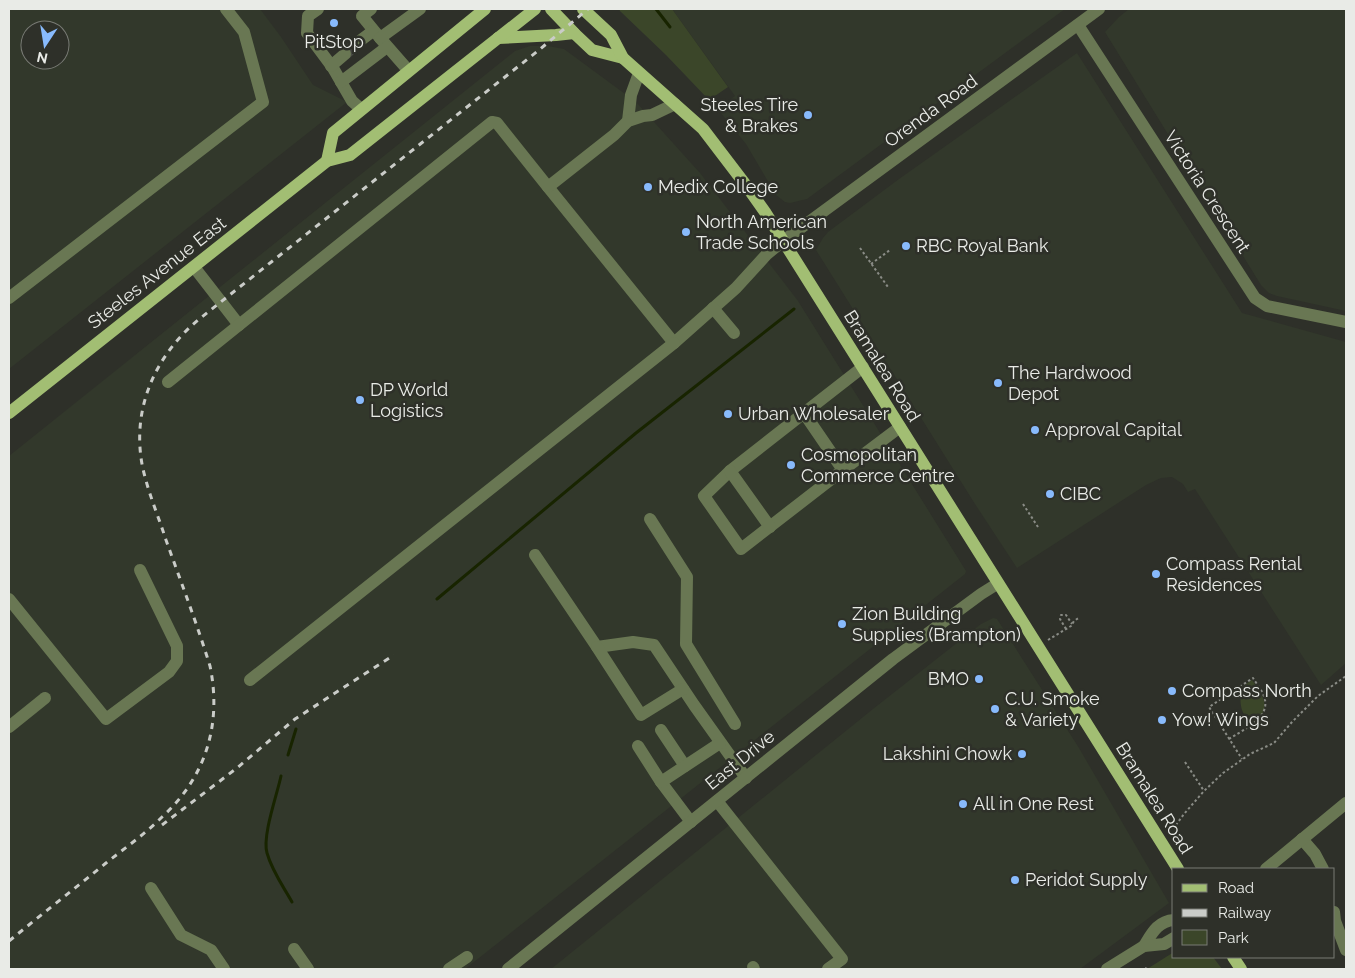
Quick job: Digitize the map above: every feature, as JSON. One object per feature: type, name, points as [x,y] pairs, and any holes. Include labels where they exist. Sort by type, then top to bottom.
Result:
[{"type":"main road","points":[[328,161],[333,133],[485,9]]},
{"type":"main road","name":"Steeles Avenue East","points":[[9,413],[328,161],[350,156],[535,9]]},
{"type":"main road","name":"Bramalea Road","points":[[551,9],[592,50],[623,58]]},
{"type":"main road","name":"Bramalea Road","points":[[583,9],[611,35],[623,58],[710,136],[748,188],[1177,868]]},
{"type":"main road","points":[[598,23],[600,9]]},
{"type":"main road","points":[[498,38],[574,34]]},
{"type":"main road","points":[[1234,958],[1241,969]]},
{"type":"street","points":[[9,298],[263,102],[244,32],[226,9]]},
{"type":"street","points":[[318,9],[308,16],[307,33],[331,66],[352,101],[361,109]]},
{"type":"street","points":[[371,9],[362,16],[408,70]]},
{"type":"street","points":[[341,82],[380,39],[420,9]]},
{"type":"street","name":"Orenda Road","points":[[250,680],[674,343],[736,288],[767,254],[783,241],[1099,9]]},
{"type":"street","name":"Victoria Crescent","points":[[1078,25],[1255,298],[1267,306],[1346,322]]},
{"type":"street","points":[[362,40],[380,39]]},
{"type":"street","points":[[331,66],[345,54]]},
{"type":"street","points":[[628,121],[631,95],[639,73]]},
{"type":"street","points":[[548,187],[614,135],[628,121],[652,115],[675,104]]},
{"type":"street","points":[[168,382],[492,122],[498,123],[674,343]]},
{"type":"street","points":[[194,267],[239,325]]},
{"type":"street","points":[[713,308],[734,333]]},
{"type":"street","points":[[862,367],[730,471],[704,496],[741,549],[900,427]]},
{"type":"street","points":[[804,412],[843,470]]},
{"type":"street","points":[[730,471],[770,527]]},
{"type":"street","points":[[650,519],[687,576],[686,644],[735,724]]},
{"type":"street","points":[[535,555],[640,715],[683,689]]},
{"type":"street","points":[[9,599],[106,719],[169,672],[177,661],[177,646],[140,570]]},
{"type":"street","name":"East Drive","points":[[508,969],[893,659],[997,584]]},
{"type":"street","points":[[597,647],[633,642],[654,645],[746,778]]},
{"type":"street","points":[[9,726],[45,698]]},
{"type":"street","points":[[661,730],[685,766]]},
{"type":"street","points":[[661,782],[720,743]]},
{"type":"street","points":[[638,746],[690,822]]},
{"type":"street","points":[[718,801],[842,958],[828,969]]},
{"type":"street","points":[[1267,868],[1346,803]]},
{"type":"street","points":[[1302,839],[1315,854],[1322,868]]},
{"type":"street","points":[[151,888],[181,935],[211,950],[224,969]]},
{"type":"street","points":[[1144,946],[1154,929],[1166,920],[1172,920]]},
{"type":"street","points":[[1335,921],[1346,950]]},
{"type":"street","points":[[1107,969],[1144,946],[1164,944],[1172,939]]},
{"type":"street","points":[[294,949],[308,969]]},
{"type":"street","points":[[449,969],[467,957]]},
{"type":"path","points":[[860,248],[888,287]]},
{"type":"path","points":[[871,264],[890,250]]},
{"type":"path","points":[[1022,504],[1038,527]]},
{"type":"path","points":[[1066,629],[1060,620],[1061,615],[1066,615],[1072,624]]},
{"type":"path","points":[[1037,646],[1066,629],[1080,617]]},
{"type":"path","points":[[1176,825],[1204,791],[1223,773],[1259,749],[1274,743],[1318,696],[1346,676]]},
{"type":"path","points":[[1229,739],[1260,719],[1264,713],[1266,705],[1264,696],[1253,678],[1209,707],[1229,739],[1242,759]]},
{"type":"path","points":[[1185,762],[1204,791]]},
{"type":"shaded area","points":[[9,9],[260,9],[313,85],[347,102],[9,369]]},
{"type":"shaded area","points":[[672,9],[1065,9],[807,199],[790,203],[785,202],[776,195],[746,144],[720,112],[720,107],[735,96]]},
{"type":"shaded area","points":[[1129,9],[1346,9],[1346,311],[1277,296],[1269,293],[1261,285],[1105,32]]},
{"type":"shaded area","points":[[530,46],[548,46],[564,49],[636,102],[700,173],[798,301],[966,571],[965,574],[465,969],[9,969],[9,456],[515,51]]},
{"type":"shaded area","points":[[1077,53],[1242,313],[1346,342],[1346,663],[1321,685],[1195,489],[1188,492],[1183,484],[1172,477],[1161,478],[1146,485],[1017,568],[816,250],[828,232],[899,179]]},
{"type":"shaded area","points":[[993,618],[997,619],[1079,748],[1169,903],[1080,969],[551,969],[873,709],[981,624]]},
{"type":"green space","points":[[619,9],[672,9],[728,87],[709,100]]},
{"type":"green space","points":[[1252,680],[1263,698],[1264,709],[1261,715],[1252,719],[1246,717],[1242,711],[1241,701],[1242,687]]},
{"type":"green space","points":[[1172,953],[1172,958],[1214,958],[1222,969],[1147,969]]},
{"type":"waterway","points":[[656,9],[670,27]]},
{"type":"waterway","points":[[437,599],[636,433],[794,309]]},
{"type":"waterway","points":[[288,755],[296,729]]},
{"type":"waterway","points":[[281,776],[268,826],[266,846],[272,866],[292,902]]},
{"type":"tunnel","points":[[345,54],[361,40]]},
{"type":"railway","points":[[9,941],[162,817],[190,785],[200,767],[212,729],[214,708],[210,666],[153,502],[142,464],[140,423],[150,384],[159,367],[183,334],[198,320],[539,50],[588,9]]},
{"type":"railway","points":[[162,825],[237,768],[295,719],[394,655]]},
{"type":"place","name":"PitStop","points":[[334,23]]},
{"type":"place","name":"Steeles Tire & Brakes","points":[[808,115]]},
{"type":"place","name":"Medix College","points":[[648,187]]},
{"type":"place","name":"North American Trade Schools","points":[[686,232]]},
{"type":"place","name":"RBC Royal Bank","points":[[906,246]]},
{"type":"place","name":"The Hardwood Depot","points":[[998,383]]},
{"type":"place","name":"DP World Logistics","points":[[360,400]]},
{"type":"place","name":"Urban Wholesaler","points":[[728,414]]},
{"type":"place","name":"Approval Capital","points":[[1035,430]]},
{"type":"place","name":"Cosmopolitan Commerce Centre","points":[[791,465]]},
{"type":"place","name":"CIBC","points":[[1050,494]]},
{"type":"place","name":"Compass Rental Residences","points":[[1156,574]]},
{"type":"place","name":"Zion Building Supplies (Brampton)","points":[[842,624]]},
{"type":"place","name":"BMO","points":[[979,679]]},
{"type":"place","name":"Compass North","points":[[1172,691]]},
{"type":"place","name":"C.U. Smoke & Variety","points":[[995,709]]},
{"type":"place","name":"Yow! Wings","points":[[1162,720]]},
{"type":"place","name":"Lakshini Chowk","points":[[1022,754]]},
{"type":"place","name":"All in One Rest","points":[[963,804]]},
{"type":"place","name":"Peridot Supply","points":[[1015,880]]}]
